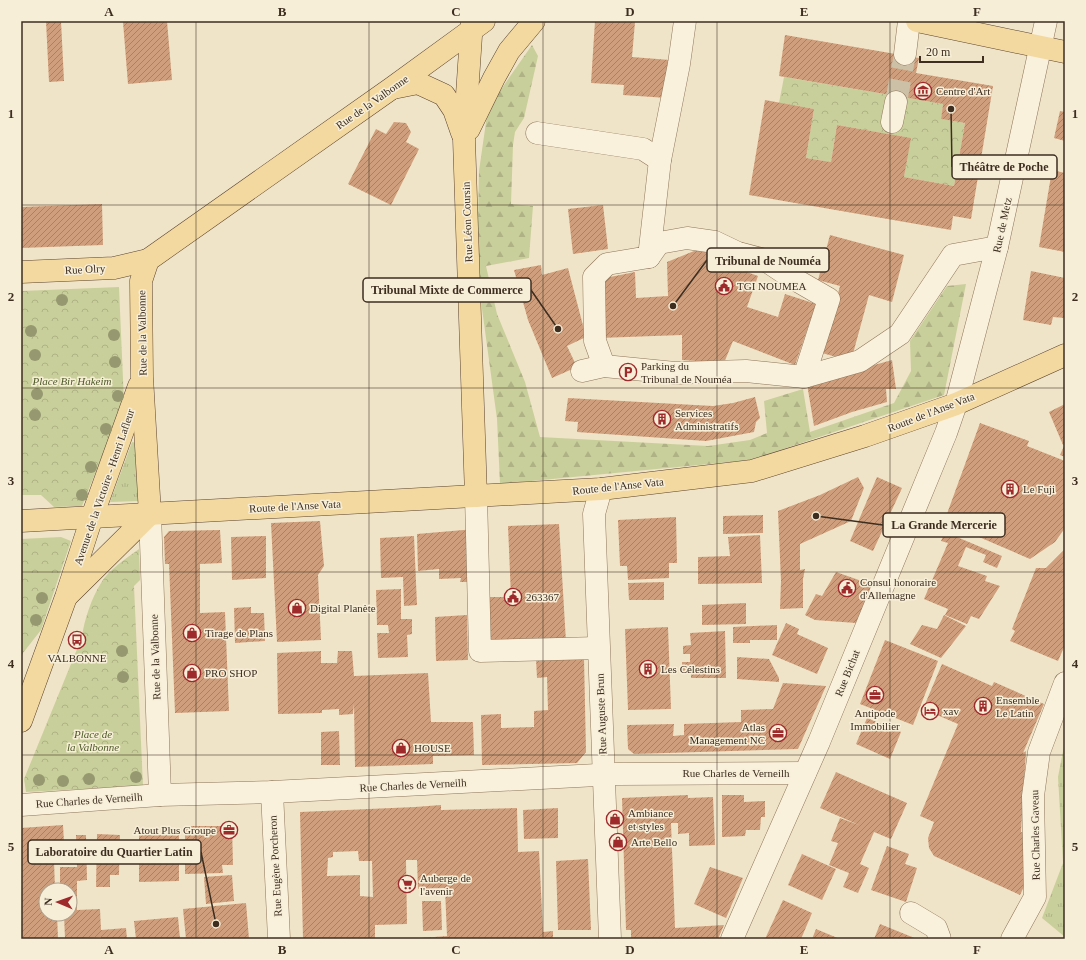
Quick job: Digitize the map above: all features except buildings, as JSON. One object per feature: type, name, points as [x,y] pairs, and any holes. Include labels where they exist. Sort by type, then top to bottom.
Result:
[{"type":"main road","points":[[464,140],[494,78],[509,51],[534,21]]},
{"type":"main road","points":[[928,22],[982,28],[1041,47],[1065,52]]},
{"type":"main road","name":"Rue Léon Coursin","points":[[476,24],[464,140],[476,496]]},
{"type":"main road","name":"Rue de la Valbonne","points":[[150,514],[142,377],[141,281],[148,260],[392,88],[476,24]]},
{"type":"main road","points":[[392,88],[418,83],[444,95],[454,110],[464,140]]},
{"type":"main road","name":"Rue Olry","points":[[21,272],[114,268],[148,260]]},
{"type":"main road","name":"Route de l'Anse Vata","points":[[21,521],[601,489],[752,471],[865,436],[956,404],[1065,355]]},
{"type":"main road","name":"Avenue de la Victoire - Henri Lafleur","points":[[21,721],[66,597],[92,517],[142,377]]},
{"type":"main road","name":"Avenue de la Victoire - Henri Lafleur","points":[[66,597],[150,514]]},
{"type":"street","points":[[649,257],[660,160],[679,64],[685,21]]},
{"type":"street","points":[[905,54],[909,21]]},
{"type":"street","name":"Rue de Metz","points":[[956,404],[997,247],[1046,21]]},
{"type":"street","points":[[537,133],[643,149],[660,160]]},
{"type":"street","points":[[604,366],[595,341],[594,277],[607,264],[649,257],[659,243],[687,238],[715,242],[738,253],[765,260],[828,299],[804,377]]},
{"type":"street","points":[[582,371],[604,366],[675,373],[746,371],[804,377],[860,361],[900,334],[953,255],[997,247]]},
{"type":"street","name":"Rue Bichat","points":[[732,939],[805,773],[943,441],[956,404]]},
{"type":"street","name":"Rue Auguste Brun","points":[[601,489],[594,514],[610,939]]},
{"type":"street","points":[[476,496],[480,651],[598,648]]},
{"type":"street","name":"Rue de la Valbonne","points":[[150,514],[160,795]]},
{"type":"street","name":"Rue Charles Gaveau","points":[[1012,939],[1035,897],[1033,796],[1039,752],[1065,683]]},
{"type":"street","name":"Rue Charles de Verneilh","points":[[21,805],[160,795],[272,792],[616,774],[805,773]]},
{"type":"street","name":"Rue Eugène Porcheron","points":[[272,792],[279,939]]},
{"type":"street","points":[[911,913],[936,928],[940,939]]},
{"type":"green space","points":[[532,45],[538,56],[524,118],[515,132],[513,145],[511,204],[533,206],[529,258],[486,266],[497,314],[525,382],[540,437],[708,446],[750,440],[767,433],[764,401],[803,389],[810,432],[894,403],[911,371],[910,341],[947,286],[966,284],[944,395],[751,460],[500,484],[497,419],[477,272],[479,171],[488,108]]},
{"type":"green space","points":[[784,77],[943,104],[941,119],[965,123],[954,186],[904,177],[910,138],[837,125],[831,162],[806,158],[814,109],[779,103]]},
{"type":"green space","name":"Place Bir Hakeim","points":[[119,287],[124,402],[82,506],[54,507],[41,495],[21,495],[21,291]]},
{"type":"green space","points":[[132,442],[137,443],[140,501],[110,502]]},
{"type":"green space","points":[[61,537],[71,541],[41,630],[23,653],[21,659],[21,539]]},
{"type":"green space","name":"Place de la Valbonne","points":[[139,549],[140,580],[134,586],[143,786],[26,792],[24,779],[82,637],[87,616],[95,595],[108,573]]},
{"type":"green space","points":[[1065,741],[1065,937],[1042,918],[1063,863],[1058,777]]},
{"type":"tunnel","points":[[896,102],[905,54]]},
{"type":"place","name":"Centre d'Art","points":[[923,91]]},
{"type":"place","name":"Théâtre de Poche","points":[[951,109]]},
{"type":"place","name":"TGI NOUMEA","points":[[724,286]]},
{"type":"place","name":"Tribunal de Nouméa","points":[[673,306]]},
{"type":"place","name":"Tribunal Mixte de Commerce","points":[[558,329]]},
{"type":"place","name":"Parking du Tribunal de Nouméa","points":[[628,372]]},
{"type":"place","name":"Services Administratifs","points":[[662,419]]},
{"type":"place","name":"Le Fuji","points":[[1010,489]]},
{"type":"place","name":"La Grande Mercerie","points":[[816,516]]},
{"type":"place","name":"Consul honoraire d'Allemagne","points":[[847,588]]},
{"type":"place","name":"263367","points":[[513,597]]},
{"type":"place","name":"Digital Planète","points":[[297,608]]},
{"type":"place","name":"Tirage de Plans","points":[[192,633]]},
{"type":"place","name":"VALBONNE","points":[[77,640]]},
{"type":"place","name":"Les Célestins","points":[[648,669]]},
{"type":"place","name":"PRO SHOP","points":[[192,673]]},
{"type":"place","name":"Antipode Immobilier","points":[[875,695]]},
{"type":"place","name":"Ensemble Le Latin","points":[[983,706]]},
{"type":"place","name":"xav","points":[[930,711]]},
{"type":"place","name":"Atlas Management NC","points":[[778,733]]},
{"type":"place","name":"HOUSE","points":[[401,748]]},
{"type":"place","name":"Ambiance et styles","points":[[615,819]]},
{"type":"place","name":"Atout Plus Groupe","points":[[229,830]]},
{"type":"place","name":"Arte Bello","points":[[618,842]]},
{"type":"place","name":"Auberge de l'avenir","points":[[407,884]]},
{"type":"place","name":"Laboratoire du Quartier Latin","points":[[216,924]]}]
